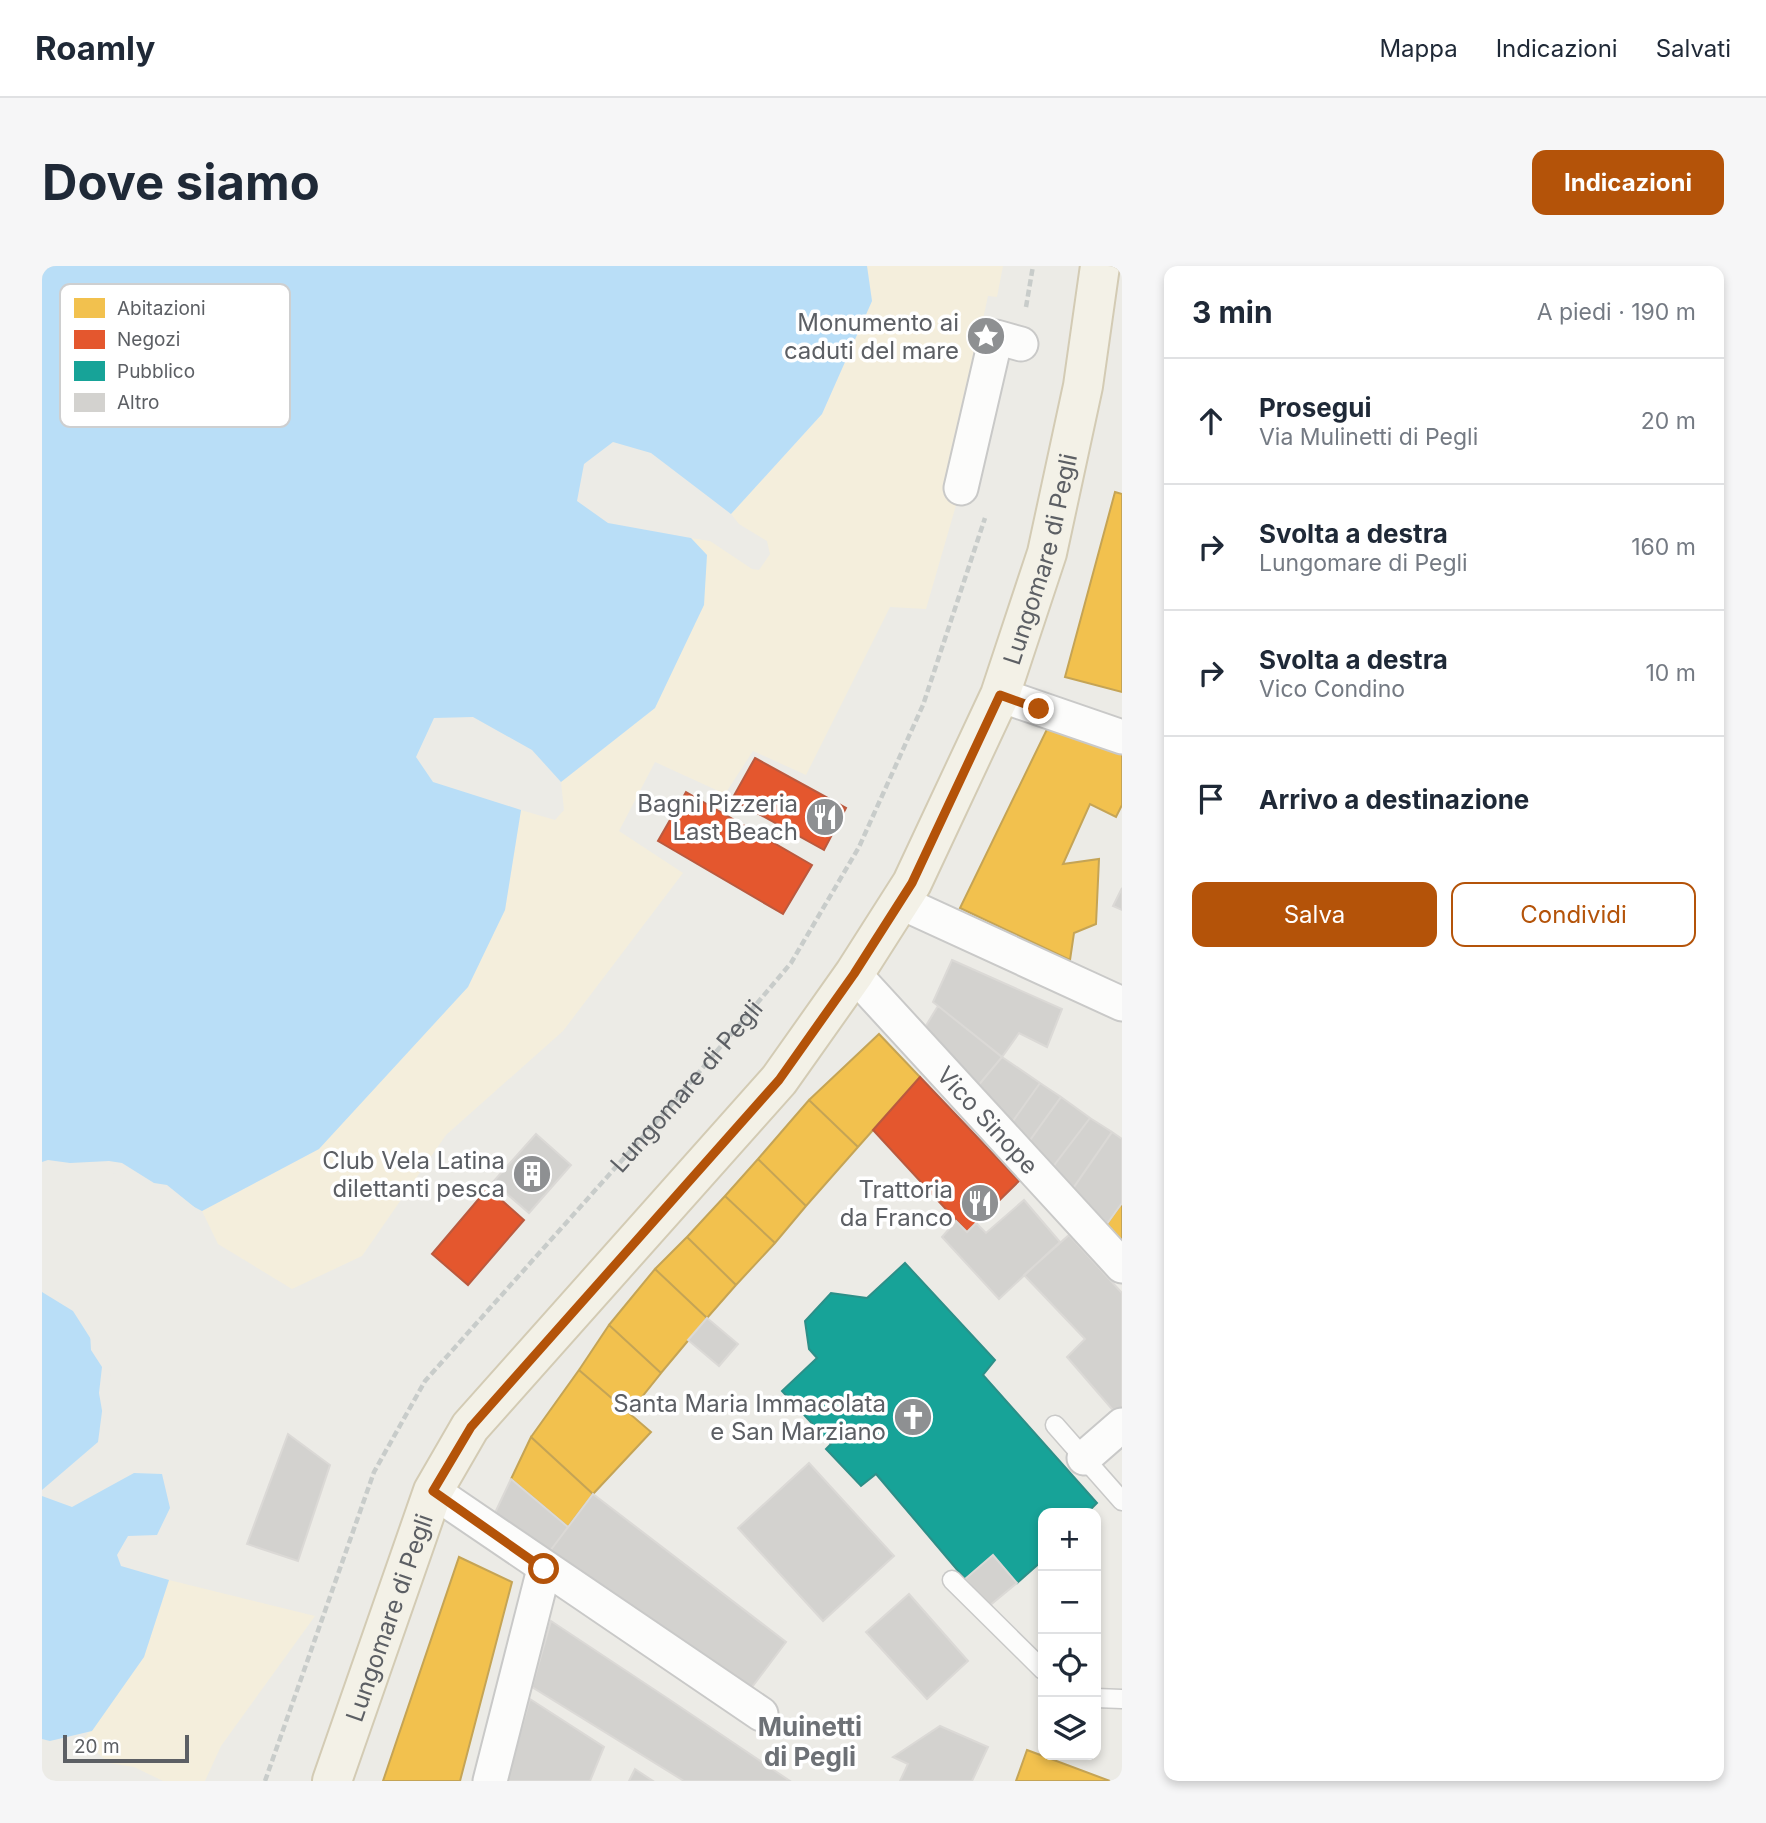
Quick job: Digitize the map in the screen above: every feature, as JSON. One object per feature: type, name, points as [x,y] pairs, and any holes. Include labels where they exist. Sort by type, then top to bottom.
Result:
[{"type":"main road","name":"Lungomare di Pegli","points":[[332,1781],[433,1491],[471,1427],[779,1080],[854,974],[900,902],[1000,695],[1047,553],[1083,386],[1100,266]]},
{"type":"street","points":[[961,488],[996,337],[1021,344]]},
{"type":"street","points":[[1000,695],[1122,737]]},
{"type":"street","points":[[900,902],[1122,1004]]},
{"type":"street","name":"Vico Sinope","points":[[854,974],[1122,1266]]},
{"type":"street","points":[[1084,1458],[1122,1425]]},
{"type":"street","points":[[433,1491],[761,1714]]},
{"type":"street","points":[[490,1781],[544,1569]]},
{"type":"lane","points":[[1055,1425],[1122,1501]]},
{"type":"lane","points":[[952,1580],[1038,1665]]},
{"type":"lane","points":[[1101,1698],[1122,1699]]},
{"type":"path","points":[[1021,344],[1033,266]]},
{"type":"path","name":"Lungomare di Pegli","points":[[265,1781],[374,1472],[425,1381],[673,1102],[791,963],[859,847],[923,705],[988,506]]},
{"type":"sand","points":[[867,266],[1003,266],[997,297],[988,296],[947,484],[961,488],[926,609],[890,607],[806,775],[753,751],[725,794],[655,762],[619,831],[683,873],[563,1031],[446,1135],[362,1256],[292,1289],[218,1244],[202,1211],[319,1149],[505,910],[521,810],[555,820],[564,810],[561,782],[655,708],[707,555],[691,538],[710,541],[752,569],[759,570],[770,554],[767,541],[739,524],[731,514],[822,414],[872,301]]},
{"type":"sand","points":[[169,1580],[315,1616],[221,1746],[205,1781],[163,1781],[134,1767],[109,1763],[83,1740],[144,1657]]},
{"type":"water","points":[[42,266],[867,266],[872,301],[822,414],[731,514],[651,453],[613,442],[584,464],[577,501],[608,523],[691,538],[707,555],[704,605],[655,708],[561,782],[532,750],[473,717],[434,718],[416,757],[433,782],[521,810],[505,910],[468,987],[319,1149],[202,1211],[121,1170],[48,1160],[42,1162]]},
{"type":"water","points":[[42,1292],[73,1311],[108,1366],[98,1442],[42,1490]]},
{"type":"water","points":[[134,1473],[162,1474],[170,1508],[157,1535],[128,1536],[117,1555],[121,1566],[169,1580],[144,1657],[92,1731],[50,1741],[42,1739],[42,1496],[72,1507]]},
{"type":"pier","points":[[109,1161],[122,1163],[154,1183],[167,1185],[203,1214],[120,1174],[51,1164]]},
{"type":"pier","points":[[90,1332],[112,1365],[104,1422],[99,1393],[102,1367],[91,1350]]},
{"type":"building: Abitazioni","points":[[1115,492],[1122,494],[1122,692],[1065,677]]},
{"type":"building: Abitazioni","points":[[1051,721],[1122,751],[1122,805],[1116,817],[1090,804],[1063,864],[1099,859],[1096,924],[1074,933],[1070,960],[960,908]]},
{"type":"building: Abitazioni","points":[[879,1034],[920,1077],[858,1147],[809,1100]]},
{"type":"building: Abitazioni","points":[[809,1100],[858,1147],[806,1206],[758,1159]]},
{"type":"building: Abitazioni","points":[[758,1159],[806,1206],[775,1243],[725,1196]]},
{"type":"building: Abitazioni","points":[[725,1196],[775,1243],[736,1285],[687,1237]]},
{"type":"building: Abitazioni","points":[[1122,1203],[1122,1259],[1099,1235]]},
{"type":"building: Abitazioni","points":[[687,1237],[736,1285],[707,1318],[655,1269]]},
{"type":"building: Abitazioni","points":[[655,1269],[707,1318],[661,1373],[609,1325]]},
{"type":"building: Abitazioni","points":[[609,1325],[661,1373],[629,1413],[579,1370]]},
{"type":"building: Abitazioni","points":[[579,1370],[651,1432],[593,1494],[531,1437]]},
{"type":"building: Abitazioni","points":[[531,1437],[593,1494],[568,1527],[511,1479]]},
{"type":"building: Abitazioni","points":[[459,1557],[512,1582],[460,1781],[383,1781]]},
{"type":"building: Abitazioni","points":[[1027,1750],[1038,1754],[1038,1760],[1054,1760],[1110,1781],[1016,1781]]},
{"type":"building: Negozi","points":[[755,758],[846,808],[824,850],[732,799]]},
{"type":"building: Negozi","points":[[686,792],[812,865],[783,914],[658,841]]},
{"type":"building: Negozi","points":[[920,1077],[1019,1181],[967,1232],[873,1130]]},
{"type":"building: Negozi","points":[[488,1188],[524,1220],[468,1285],[432,1254]]},
{"type":"building: Pubblico","name":"Santa Maria Immacolata e San Marziano","points":[[905,1263],[995,1360],[983,1375],[1097,1503],[1092,1508],[1038,1508],[1038,1564],[1017,1583],[993,1555],[965,1579],[876,1474],[861,1486],[826,1449],[831,1444],[782,1391],[817,1358],[809,1349],[805,1321],[831,1293],[867,1298]]},
{"type":"building: Altro","points":[[1122,888],[1122,910],[1113,906]]},
{"type":"building: Altro","points":[[952,960],[1062,1009],[1047,1047],[1019,1033],[1002,1057],[933,1002]]},
{"type":"building: Altro","points":[[938,1006],[1002,1057],[972,1093],[919,1037]]},
{"type":"building: Altro","points":[[1002,1057],[1040,1083],[1006,1131],[972,1093]]},
{"type":"building: Altro","points":[[1040,1083],[1061,1097],[1023,1150],[1006,1131]]},
{"type":"building: Altro","points":[[1061,1097],[1090,1118],[1046,1176],[1023,1150]]},
{"type":"building: Altro","points":[[1090,1118],[1112,1132],[1065,1200],[1046,1176]]},
{"type":"building: Altro","points":[[1112,1132],[1122,1139],[1122,1203],[1099,1235],[1065,1200]]},
{"type":"building: Altro","name":"Club Vela Latina dilettanti pesca","points":[[536,1134],[571,1165],[529,1213],[493,1182]]},
{"type":"building: Altro","points":[[1024,1200],[1060,1242],[999,1299],[942,1237],[956,1221],[967,1232],[976,1223],[986,1233]]},
{"type":"building: Altro","points":[[1069,1235],[1122,1293],[1122,1412],[1118,1416],[1067,1357],[1085,1339],[1024,1275]]},
{"type":"building: Altro","points":[[707,1318],[738,1344],[719,1366],[688,1340]]},
{"type":"building: Altro","points":[[288,1434],[330,1465],[298,1561],[247,1544]]},
{"type":"building: Altro","points":[[809,1463],[894,1556],[823,1621],[738,1528]]},
{"type":"building: Altro","points":[[511,1479],[568,1527],[550,1551],[494,1515]]},
{"type":"building: Altro","points":[[593,1494],[786,1642],[743,1699],[550,1551]]},
{"type":"building: Altro","points":[[993,1555],[1017,1583],[989,1606],[965,1579]]},
{"type":"building: Altro","points":[[909,1594],[968,1661],[927,1699],[866,1632]]},
{"type":"building: Altro","points":[[551,1621],[790,1781],[684,1781],[532,1687]]},
{"type":"building: Altro","points":[[530,1699],[604,1747],[590,1781],[506,1781]]},
{"type":"building: Altro","points":[[940,1726],[988,1747],[972,1781],[900,1781],[908,1764],[893,1757]]},
{"type":"building: Altro","points":[[635,1769],[653,1781],[629,1781]]},
{"type":"place","name":"Monumento ai caduti del mare","points":[[986,336]]},
{"type":"place","name":"Bagni Pizzeria Last Beach","points":[[825,817]]},
{"type":"place","name":"Club Vela Latina dilettanti pesca","points":[[532,1174]]},
{"type":"place","name":"Trattoria da Franco","points":[[980,1203]]},
{"type":"place","name":"Santa Maria Immacolata e San Marziano","points":[[913,1417]]},
{"type":"district","name":"Muinetti di Pegli","points":[[810,1741]]},
{"type":"route","points":[[544,1569],[433,1491],[471,1427],[779,1080],[854,974],[912,883],[1000,695],[1039,709]]}]
